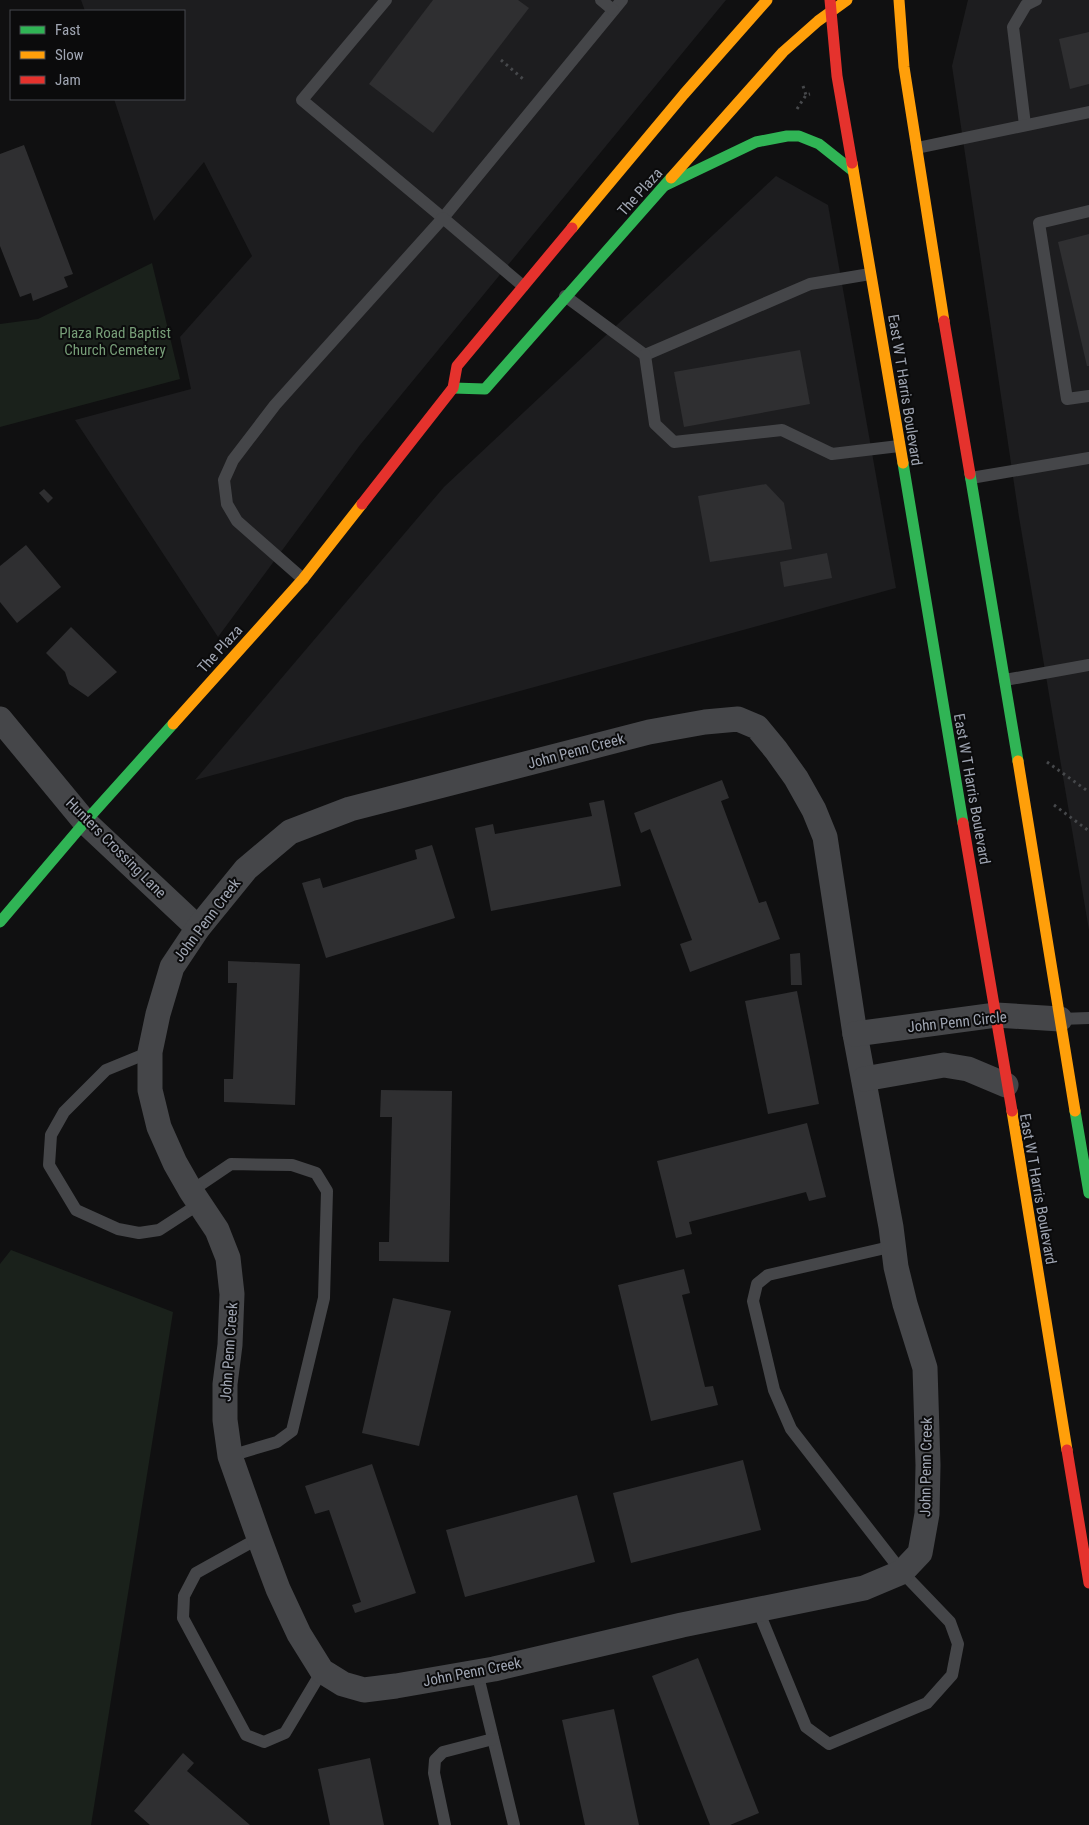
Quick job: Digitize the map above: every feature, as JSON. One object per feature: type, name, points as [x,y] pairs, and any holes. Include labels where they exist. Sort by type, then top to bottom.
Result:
[{"type":"main road","name":"The Plaza","points":[[0,922],[85,822],[303,579],[453,388],[458,366],[684,94],[767,0]]},
{"type":"main road","name":"The Plaza","points":[[453,388],[485,389],[775,61],[830,5],[847,0]]},
{"type":"main road","points":[[899,0],[904,67],[924,197],[1089,1193]]},
{"type":"main road","name":"East W T Harris Boulevard","points":[[830,5],[837,76],[996,1015],[1089,1582]]},
{"type":"main road","points":[[666,185],[756,142],[790,135],[799,135],[813,140],[826,148],[853,171]]},
{"type":"street","name":"Hunters Crossing Lane","points":[[0,719],[85,822],[198,928]]},
{"type":"street","name":"John Penn Creek","points":[[738,719],[757,727],[796,778],[814,810],[825,838],[855,1034],[894,1246],[905,1304],[925,1368],[928,1465],[927,1514],[920,1553],[902,1572],[864,1588],[682,1625],[478,1672],[364,1690],[343,1684],[322,1671],[299,1634],[278,1589],[230,1456],[225,1411],[225,1384],[230,1345],[232,1294],[228,1258],[217,1230],[195,1198],[175,1163],[159,1128],[150,1090],[150,1052],[158,1014],[172,968],[198,928],[246,868],[290,832],[350,809],[649,732],[705,722],[738,719]]},
{"type":"street","name":"John Penn Circle","points":[[855,1034],[996,1015],[1060,1019]]},
{"type":"street","points":[[864,1078],[944,1065],[968,1069],[1006,1085]]},
{"type":"lane","points":[[386,0],[302,100],[524,286]]},
{"type":"lane","points":[[303,579],[237,521],[228,504],[224,480],[233,460],[275,405],[442,218],[618,5],[601,0]]},
{"type":"lane","points":[[1025,125],[1013,27],[1026,5],[1036,0]]},
{"type":"lane","points":[[917,148],[1089,112]]},
{"type":"lane","points":[[1089,211],[1039,223],[1067,399],[1089,396]]},
{"type":"lane","points":[[645,355],[810,284],[870,274]]},
{"type":"lane","points":[[566,296],[645,355],[655,424],[674,442],[782,430],[832,454],[899,446]]},
{"type":"lane","points":[[971,478],[1089,458]]},
{"type":"lane","points":[[1004,680],[1089,665]]},
{"type":"lane","points":[[1060,1019],[1089,1018]]},
{"type":"lane","points":[[150,1052],[106,1070],[64,1112],[51,1135],[49,1165],[76,1210],[118,1229],[139,1233],[158,1230],[231,1164],[292,1165],[316,1173],[327,1191],[324,1298],[292,1431],[277,1442],[230,1456]]},
{"type":"lane","points":[[758,1610],[806,1727],[829,1744],[927,1703],[952,1675],[958,1644],[950,1622],[902,1572],[791,1429],[774,1390],[753,1301],[757,1284],[768,1275],[894,1246]]},
{"type":"lane","points":[[259,1538],[196,1574],[184,1596],[183,1618],[246,1735],[264,1742],[285,1733],[322,1671]]},
{"type":"lane","points":[[478,1672],[514,1825]]},
{"type":"lane","points":[[445,1825],[434,1773],[435,1760],[443,1752],[493,1738]]},
{"type":"path","points":[[501,60],[523,79]]},
{"type":"path","points":[[803,86],[806,95]]},
{"type":"path","points":[[1046,762],[1089,792]]},
{"type":"path","points":[[1054,805],[1089,831]]},
{"type":"shaded area","points":[[81,0],[726,0],[360,445],[218,637],[75,420],[191,389],[180,337],[252,256],[204,162],[154,221],[114,100],[185,100],[185,10],[85,10]]},
{"type":"shaded area","points":[[968,0],[1089,0],[1089,930],[1019,517],[952,66]]},
{"type":"shaded area","points":[[776,176],[828,205],[896,588],[195,780],[444,487]]},
{"type":"green space","name":"Plaza Road Baptist Church Cemetery","points":[[152,263],[180,379],[0,427],[0,324],[38,319]]},
{"type":"green space","points":[[11,1250],[173,1312],[91,1825],[0,1825],[0,1264]]},
{"type":"building","points":[[433,0],[518,0],[529,8],[433,133],[369,84]]},
{"type":"building","points":[[1089,32],[1089,84],[1070,89],[1059,39]]},
{"type":"building","points":[[24,145],[73,274],[64,277],[68,287],[33,301],[31,293],[20,297],[0,246],[0,154]]},
{"type":"building","points":[[1089,234],[1089,366],[1087,366],[1058,242]]},
{"type":"building","points":[[800,350],[810,404],[684,427],[674,372]]},
{"type":"building","points":[[766,484],[784,503],[792,549],[710,562],[698,496]]},
{"type":"building","points":[[44,489],[53,498],[48,503],[39,493]]},
{"type":"building","points":[[26,545],[61,587],[17,623],[0,602],[0,566]]},
{"type":"building","points":[[827,553],[832,578],[784,587],[780,562]]},
{"type":"building","points":[[71,627],[117,672],[88,697],[69,684],[65,672],[46,653]]},
{"type":"building","points":[[722,780],[729,798],[721,801],[759,903],[766,901],[780,939],[690,972],[680,944],[692,940],[650,829],[641,833],[634,813]]},
{"type":"building","points":[[604,800],[621,886],[491,911],[475,828],[493,824],[495,834],[592,816],[589,803]]},
{"type":"building","points":[[432,845],[455,918],[326,958],[302,883],[320,878],[323,888],[417,859],[415,850]]},
{"type":"building","points":[[800,953],[802,985],[791,985],[790,954]]},
{"type":"building","points":[[228,961],[300,964],[295,1105],[224,1102],[224,1079],[233,1079],[237,983],[228,983]]},
{"type":"building","points":[[797,991],[819,1104],[768,1114],[745,1001]]},
{"type":"building","points":[[381,1090],[452,1091],[449,1262],[379,1261],[379,1242],[389,1242],[392,1117],[380,1117]]},
{"type":"building","points":[[807,1123],[826,1197],[809,1201],[806,1192],[689,1222],[692,1234],[676,1238],[657,1161]]},
{"type":"building","points":[[684,1269],[690,1293],[682,1295],[705,1387],[713,1386],[718,1405],[651,1421],[618,1285]]},
{"type":"building","points":[[393,1298],[451,1311],[419,1446],[362,1433]]},
{"type":"building","points":[[743,1460],[761,1530],[631,1563],[613,1493]]},
{"type":"building","points":[[372,1464],[416,1593],[355,1613],[352,1605],[361,1602],[329,1510],[315,1514],[305,1486]]},
{"type":"building","points":[[577,1495],[595,1562],[465,1597],[446,1530]]},
{"type":"building","points":[[698,1658],[759,1813],[730,1825],[710,1825],[652,1676]]},
{"type":"building","points":[[614,1709],[639,1825],[585,1825],[562,1720]]},
{"type":"building","points":[[183,1753],[194,1763],[187,1771],[250,1825],[150,1825],[134,1811]]},
{"type":"building","points":[[370,1758],[384,1825],[330,1825],[318,1769]]},
{"type":"traffic: fast","points":[[666,185],[756,142],[787,136],[799,136],[819,144],[853,171]]},
{"type":"traffic: fast","points":[[453,388],[485,389],[671,178]]},
{"type":"traffic: fast","points":[[903,463],[963,823]]},
{"type":"traffic: fast","points":[[970,474],[1018,761]]},
{"type":"traffic: fast","points":[[0,922],[85,822],[173,724]]},
{"type":"traffic: fast","points":[[1075,1111],[1089,1193]]},
{"type":"traffic: slow","points":[[572,228],[684,94],[767,0]]},
{"type":"traffic: slow","points":[[671,178],[783,52],[818,21],[847,0]]},
{"type":"traffic: slow","points":[[899,0],[904,67],[944,321]]},
{"type":"traffic: slow","points":[[852,163],[903,463]]},
{"type":"traffic: slow","points":[[173,724],[303,579],[362,504]]},
{"type":"traffic: slow","points":[[1018,761],[1075,1111]]},
{"type":"traffic: slow","points":[[1012,1111],[1067,1450]]},
{"type":"traffic: jam","points":[[830,0],[837,76],[852,163]]},
{"type":"traffic: jam","points":[[362,504],[453,388],[457,366],[572,228]]},
{"type":"traffic: jam","points":[[944,321],[970,474]]},
{"type":"traffic: jam","points":[[963,823],[1012,1111]]},
{"type":"traffic: jam","points":[[1067,1450],[1089,1583]]}]
